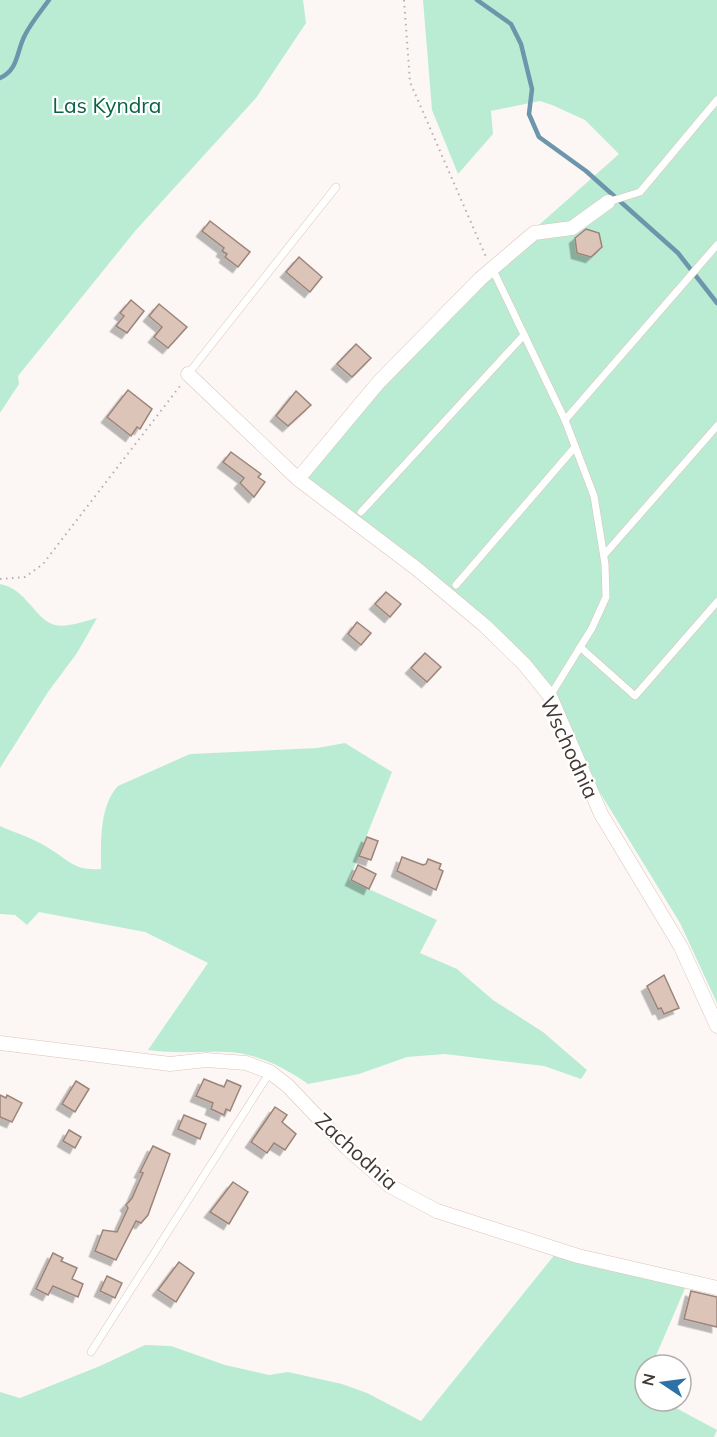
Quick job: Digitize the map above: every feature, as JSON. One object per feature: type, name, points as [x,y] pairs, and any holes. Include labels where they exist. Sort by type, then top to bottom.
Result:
[{"type":"street","points":[[298,479],[378,383],[492,268],[534,233],[572,228],[608,202]]},
{"type":"street","name":"Wschodnia","points":[[188,374],[298,479],[417,568],[484,625],[524,664],[550,696],[601,814],[681,947],[717,1026]]},
{"type":"street","name":"Zachodnia","points":[[0,1043],[170,1064],[206,1060],[246,1063],[270,1072],[288,1086],[347,1148],[390,1186],[437,1211],[578,1256],[717,1288]]},
{"type":"lane","points":[[608,202],[640,192],[717,100]]},
{"type":"lane","points":[[188,374],[336,187]]},
{"type":"lane","points":[[565,420],[717,245]]},
{"type":"lane","points":[[492,268],[565,420],[594,496],[604,555],[606,597],[580,647],[550,696]]},
{"type":"lane","points":[[361,512],[524,335]]},
{"type":"lane","points":[[604,555],[717,426]]},
{"type":"lane","points":[[456,585],[575,447]]},
{"type":"lane","points":[[580,647],[635,696],[717,602]]},
{"type":"lane","points":[[91,1352],[270,1072]]},
{"type":"path","points":[[404,0],[410,82],[454,180],[473,231],[492,268]]},
{"type":"path","points":[[0,579],[25,577],[43,564],[153,424],[188,374]]},
{"type":"green space","name":"Las Kyndra","points":[[0,0],[303,0],[306,23],[256,98],[136,230],[18,376],[19,384],[0,413]]},
{"type":"green space","points":[[423,0],[717,0],[717,1003],[680,923],[588,773],[543,681],[296,471],[531,232],[619,154],[585,120],[540,101],[491,111],[493,134],[458,174],[432,110]]},
{"type":"green space","points":[[0,584],[17,592],[42,617],[55,625],[70,625],[97,618],[77,653],[48,692],[0,768]]},
{"type":"green space","points":[[345,743],[392,772],[349,880],[437,920],[420,953],[457,969],[493,1000],[543,1032],[587,1070],[581,1079],[544,1066],[445,1054],[407,1057],[359,1074],[308,1084],[280,1067],[249,1055],[227,1052],[148,1050],[208,963],[145,932],[39,912],[27,925],[15,915],[0,914],[0,826],[42,844],[72,864],[84,868],[101,869],[104,814],[118,786],[190,754],[317,748]]},
{"type":"green space","points":[[556,1253],[686,1286],[657,1353],[633,1353],[633,1413],[685,1413],[717,1430],[714,1437],[0,1437],[0,1392],[20,1398],[145,1345],[171,1346],[225,1365],[269,1375],[288,1372],[342,1384],[367,1393],[421,1421]]},
{"type":"building","points":[[210,221],[250,252],[238,267],[225,257],[227,254],[222,251],[224,248],[202,231]]},
{"type":"building","points":[[586,229],[599,233],[602,247],[591,257],[577,253],[575,238]]},
{"type":"building","points":[[299,257],[322,277],[310,292],[286,272]]},
{"type":"building","points":[[131,300],[144,311],[127,333],[116,326],[124,316],[120,313]]},
{"type":"building","points":[[159,304],[187,327],[168,348],[154,337],[162,327],[149,316]]},
{"type":"building","points":[[356,344],[371,358],[352,377],[337,364]]},
{"type":"building","points":[[128,390],[152,409],[140,429],[137,427],[131,436],[107,417]]},
{"type":"building","points":[[296,391],[311,405],[288,426],[276,416]]},
{"type":"building","points":[[231,452],[261,474],[258,477],[265,482],[254,497],[240,483],[244,478],[223,462]]},
{"type":"building","points":[[386,592],[401,604],[390,617],[375,604]]},
{"type":"building","points":[[357,622],[371,633],[361,645],[348,634]]},
{"type":"building","points":[[425,653],[441,667],[427,682],[411,668]]},
{"type":"building","points":[[367,837],[378,841],[371,860],[359,856]]},
{"type":"building","points":[[402,857],[423,865],[428,859],[441,864],[439,869],[443,871],[436,890],[397,871]]},
{"type":"building","points":[[358,865],[376,874],[369,889],[351,880]]},
{"type":"building","points":[[664,975],[679,1008],[664,1014],[661,1008],[658,1009],[647,986]]},
{"type":"building","points":[[204,1079],[224,1087],[227,1080],[241,1086],[230,1111],[226,1109],[224,1115],[211,1109],[213,1103],[196,1096]]},
{"type":"building","points":[[76,1081],[89,1089],[75,1112],[62,1104]]},
{"type":"building","points":[[0,1095],[6,1098],[7,1095],[22,1103],[12,1122],[0,1117]]},
{"type":"building","points":[[275,1107],[287,1115],[282,1122],[296,1134],[285,1150],[274,1143],[267,1153],[251,1142]]},
{"type":"building","points":[[184,1115],[206,1124],[200,1139],[178,1129]]},
{"type":"building","points":[[69,1130],[81,1137],[75,1148],[63,1141]]},
{"type":"building","points":[[153,1146],[170,1154],[148,1215],[141,1223],[136,1221],[116,1260],[95,1251],[103,1230],[117,1232],[128,1208],[126,1205],[132,1198],[143,1173],[140,1172]]},
{"type":"building","points":[[233,1182],[248,1192],[229,1224],[210,1212]]},
{"type":"building","points":[[53,1253],[63,1258],[61,1261],[77,1268],[72,1279],[83,1284],[78,1297],[53,1286],[48,1295],[36,1289]]},
{"type":"building","points":[[179,1262],[194,1273],[176,1302],[158,1290]]},
{"type":"building","points":[[107,1276],[122,1283],[115,1298],[100,1291]]},
{"type":"building","points":[[691,1291],[717,1297],[717,1327],[684,1319]]},
{"type":"waterway","points":[[0,78],[11,70],[27,31],[49,0]]},
{"type":"waterway","points":[[477,0],[511,24],[521,44],[532,89],[529,114],[539,137],[586,171],[678,253],[717,303]]}]
